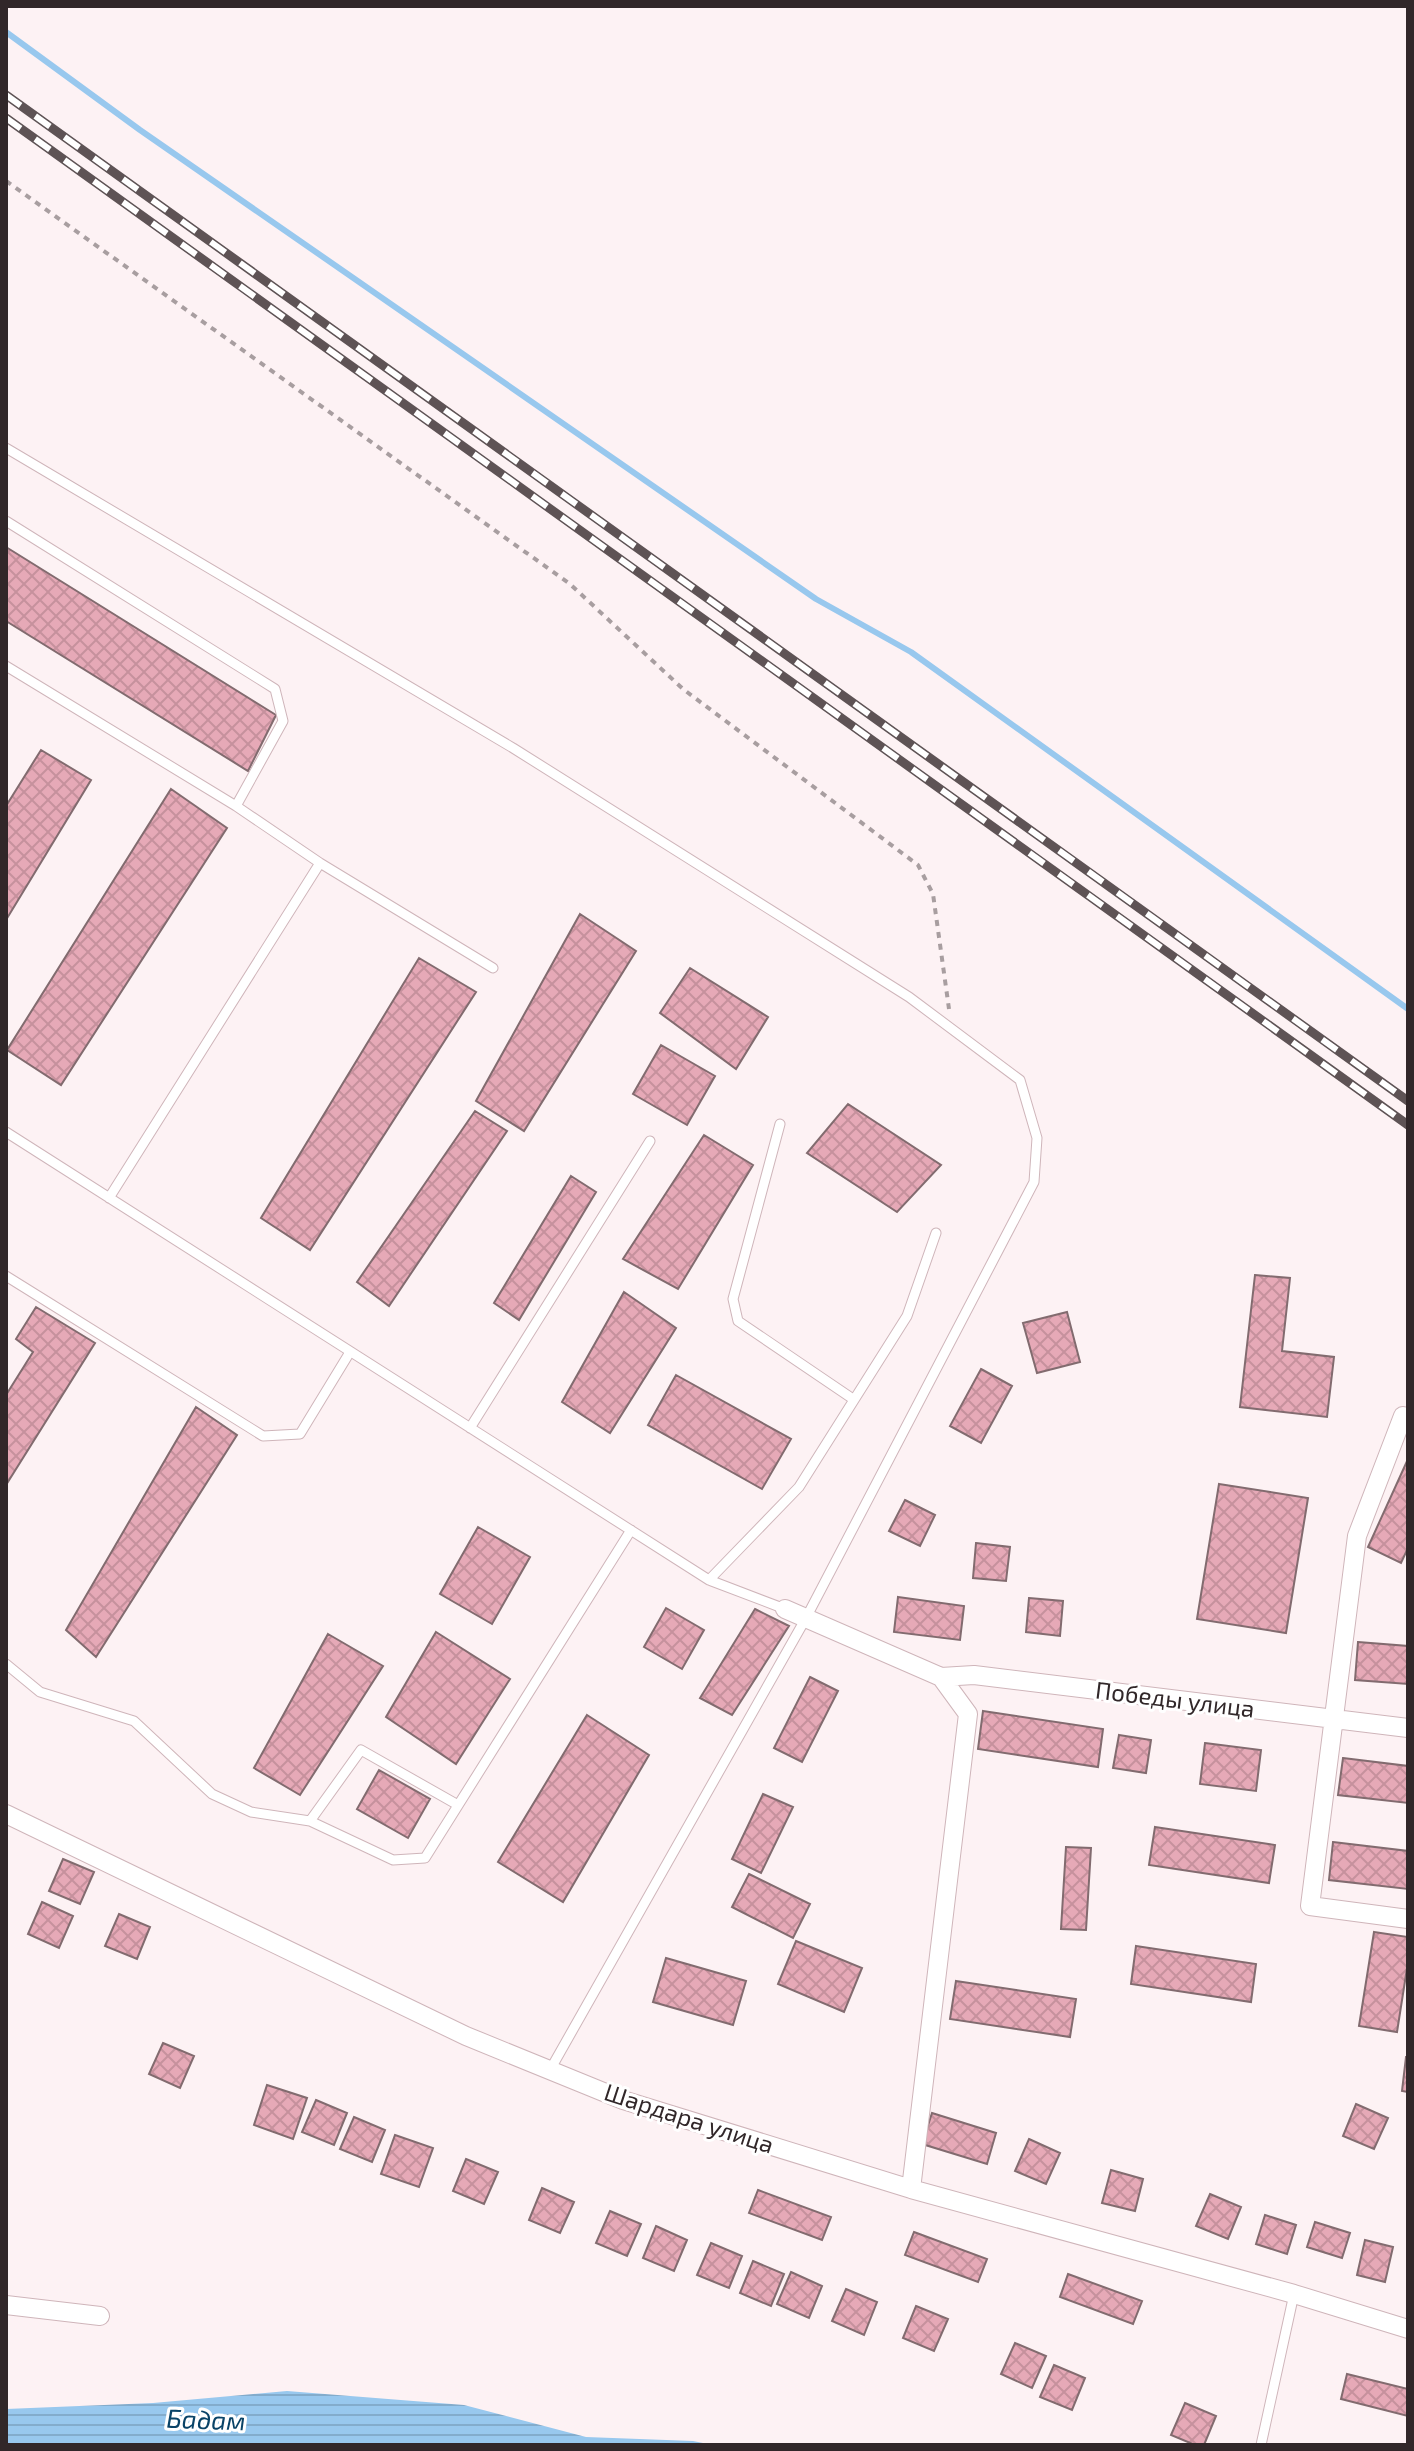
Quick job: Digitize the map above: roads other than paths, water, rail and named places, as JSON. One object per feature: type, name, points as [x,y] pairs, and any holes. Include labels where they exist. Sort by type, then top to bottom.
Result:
[{"type":"street","points":[[1403,1416],[1357,1536],[1310,1906],[1408,1919]]},
{"type":"street","points":[[785,1609],[941,1677],[968,1714],[911,2189]]},
{"type":"street","name":"Победы улица","points":[[941,1677],[974,1675],[1408,1728]]},
{"type":"street","name":"Шардара улица","points":[[6,1814],[466,2036],[623,2100],[911,2189],[1294,2294],[1408,2329]]},
{"type":"street","points":[[6,2305],[100,2316]]},
{"type":"lane","points":[[6,448],[513,748],[909,997],[1020,1080],[1037,1138],[1034,1182],[806,1618],[550,2070]]},
{"type":"lane","points":[[6,521],[275,689],[283,721],[236,806]]},
{"type":"lane","points":[[6,666],[493,968]]},
{"type":"lane","points":[[109,1198],[320,863]]},
{"type":"lane","points":[[780,1124],[733,1299],[738,1321],[853,1399]]},
{"type":"lane","points":[[6,1132],[709,1580],[785,1609]]},
{"type":"lane","points":[[470,1428],[650,1141]]},
{"type":"lane","points":[[709,1580],[799,1487],[907,1316],[936,1233]]},
{"type":"lane","points":[[6,1276],[263,1436],[300,1434],[350,1352]]},
{"type":"lane","points":[[6,1664],[40,1692],[134,1721],[212,1794],[251,1812],[310,1821],[393,1860],[425,1858],[631,1530]]},
{"type":"lane","points":[[310,1821],[361,1750],[458,1805]]},
{"type":"lane","points":[[1261,2445],[1294,2294]]},
{"type":"water","name":"Бадам","points":[[287,2391],[464,2405],[586,2437],[693,2441],[713,2445],[6,2445],[6,2409],[153,2403]]},
{"type":"waterway","points":[[6,32],[140,130],[816,599],[911,652],[1408,1009]]},
{"type":"railway","points":[[6,95],[1408,1101]]},
{"type":"railway","points":[[6,118],[1408,1125]]}]
